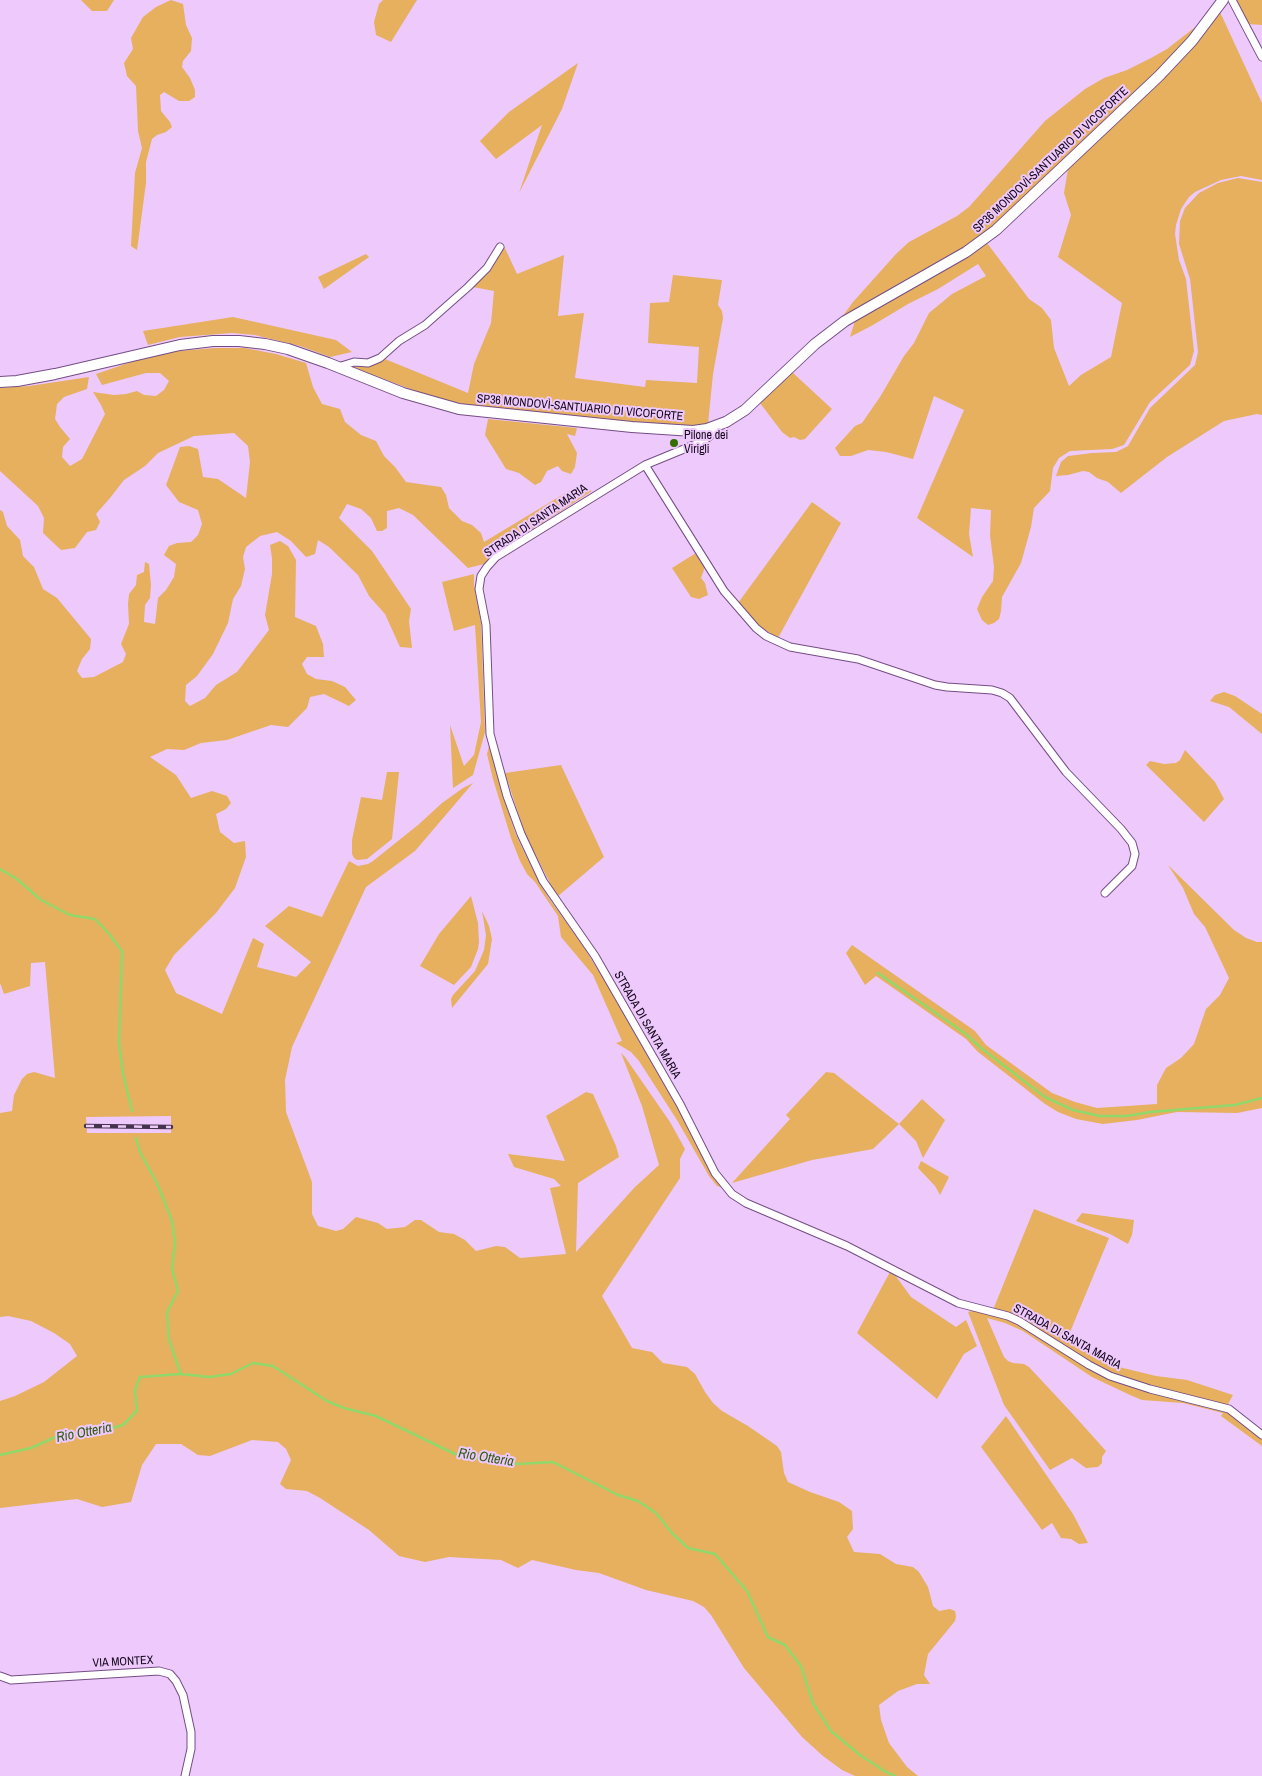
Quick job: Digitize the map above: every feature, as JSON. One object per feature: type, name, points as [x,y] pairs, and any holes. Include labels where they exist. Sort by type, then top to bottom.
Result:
[{"type":"main road","name":"SP36 MONDOVÌ-SANTUARIO DI VICOFORTE","points":[[0,382],[36,378],[165,348],[214,341],[253,342],[276,346],[338,367],[408,395],[476,412],[632,428],[698,430],[718,425],[734,418],[745,410],[815,344],[845,321],[966,252],[996,230],[1171,64],[1192,41],[1223,0]]},
{"type":"street","points":[[1232,0],[1262,57]]},
{"type":"street","points":[[338,367],[352,362],[368,363],[380,358],[399,341],[425,325],[487,268],[500,247]]},
{"type":"street","name":"STRADA DI SANTA MARIA","points":[[718,425],[709,436],[700,442],[645,465],[496,557],[484,570],[479,581],[486,625],[490,730],[507,796],[521,834],[543,881],[595,956],[680,1104],[718,1176],[732,1194],[740,1200],[847,1246],[958,1303],[1008,1316],[1019,1321],[1110,1376],[1150,1390],[1228,1409],[1262,1435]]},
{"type":"street","points":[[645,465],[724,591],[756,628],[766,636],[790,647],[858,659],[939,686],[992,690],[1010,698],[1066,772],[1121,829],[1132,844],[1135,854],[1132,866],[1105,893]]},
{"type":"street","name":"VIA MONTEX","points":[[0,1676],[11,1680],[159,1671],[170,1674],[183,1695],[191,1732],[191,1749],[184,1776]]},
{"type":"shaded area","points":[[81,0],[114,0],[107,11],[92,11]]},
{"type":"shaded area","points":[[171,0],[183,4],[186,25],[192,38],[191,51],[183,61],[182,67],[190,78],[195,90],[195,97],[189,101],[179,101],[164,92],[160,95],[161,111],[172,127],[152,139],[146,162],[146,183],[137,250],[131,246],[135,173],[142,148],[138,131],[136,86],[127,76],[124,63],[133,49],[131,38],[143,17],[156,7]]},
{"type":"shaded area","points":[[383,0],[417,0],[391,42],[376,35],[374,22],[379,4]]},
{"type":"shaded area","points":[[1235,0],[1262,0],[1262,25],[1248,24]]},
{"type":"shaded area","points":[[1220,12],[1262,103],[1262,180],[1241,176],[1221,180],[1195,192],[1181,209],[1175,234],[1179,260],[1186,279],[1194,351],[1190,365],[1150,402],[1124,445],[1112,449],[1070,451],[1059,458],[1053,468],[1050,491],[1034,508],[1021,563],[1002,597],[999,619],[988,625],[982,620],[977,609],[982,597],[993,581],[994,567],[990,535],[991,510],[971,508],[969,534],[973,557],[917,518],[964,410],[934,396],[913,459],[886,452],[868,450],[851,456],[840,456],[835,448],[855,426],[862,423],[914,343],[929,313],[952,294],[986,276],[978,264],[938,289],[850,337],[855,321],[969,256],[987,243],[1029,299],[1042,308],[1051,320],[1054,348],[1069,386],[1081,375],[1111,357],[1122,303],[1058,257],[1071,215],[1064,193],[1068,169],[1179,63]]},
{"type":"shaded area","points":[[1203,21],[1155,75],[1008,214],[972,243],[896,285],[840,320],[853,302],[909,242],[957,216],[969,207],[1045,121],[1085,89],[1104,78],[1127,70],[1167,49]]},
{"type":"shaded area","points":[[578,63],[562,109],[519,193],[542,125],[496,159],[480,141],[509,112]]},
{"type":"shaded area","points":[[1238,178],[1262,182],[1262,415],[1257,414],[1224,421],[1167,457],[1121,493],[1108,482],[1097,478],[1089,472],[1083,471],[1056,476],[1061,462],[1068,456],[1116,452],[1128,446],[1150,408],[1195,365],[1198,352],[1190,279],[1179,244],[1180,221],[1185,208],[1199,193],[1218,183]]},
{"type":"shaded area","points":[[504,246],[517,274],[564,255],[558,316],[584,313],[575,378],[645,387],[646,380],[697,383],[699,347],[648,343],[650,303],[669,302],[673,275],[722,280],[718,305],[722,311],[723,318],[713,374],[708,424],[689,426],[632,423],[478,407],[432,397],[349,366],[369,367],[385,359],[468,393],[474,364],[491,323],[494,291],[473,287],[489,269]]},
{"type":"shaded area","points":[[366,254],[369,257],[324,289],[318,277]]},
{"type":"shaded area","points":[[233,317],[336,340],[352,352],[330,357],[300,346],[255,335],[232,333],[180,337],[148,345],[143,331]]},
{"type":"shaded area","points":[[245,348],[276,354],[306,363],[313,387],[322,404],[340,409],[345,422],[361,435],[376,441],[384,456],[406,482],[441,487],[446,495],[449,508],[462,521],[472,525],[481,533],[484,542],[577,486],[592,491],[504,548],[484,564],[468,568],[413,515],[399,508],[387,511],[387,528],[377,531],[371,518],[361,509],[347,504],[339,518],[372,551],[411,609],[409,621],[412,648],[400,647],[385,614],[369,596],[358,575],[329,547],[318,540],[315,554],[306,557],[291,541],[277,532],[260,536],[246,547],[243,557],[245,569],[241,586],[233,599],[228,623],[213,654],[197,676],[186,685],[185,701],[190,706],[205,698],[216,685],[237,672],[269,630],[265,615],[272,574],[270,545],[280,541],[288,546],[296,560],[295,617],[316,626],[323,644],[324,657],[307,657],[302,664],[307,674],[316,679],[332,681],[345,687],[356,700],[349,706],[324,694],[310,697],[307,708],[288,727],[271,725],[227,740],[201,743],[184,750],[167,749],[150,757],[176,775],[191,798],[212,791],[227,796],[231,803],[226,809],[216,814],[220,832],[234,843],[245,841],[246,857],[235,888],[216,913],[174,955],[165,970],[176,993],[222,1014],[253,938],[264,944],[257,967],[296,977],[311,962],[265,926],[289,906],[322,917],[349,861],[358,866],[373,861],[442,803],[473,783],[415,851],[366,887],[292,1047],[285,1080],[286,1112],[312,1182],[312,1214],[318,1226],[336,1231],[343,1229],[356,1217],[378,1223],[387,1229],[405,1227],[415,1220],[421,1220],[439,1232],[454,1234],[465,1240],[476,1251],[496,1246],[505,1247],[520,1258],[566,1254],[550,1188],[561,1186],[554,1179],[514,1167],[508,1154],[565,1161],[546,1116],[586,1092],[593,1094],[619,1157],[578,1183],[576,1252],[635,1187],[659,1165],[642,1106],[621,1053],[670,1122],[685,1149],[680,1159],[680,1178],[602,1296],[632,1348],[652,1352],[663,1363],[687,1367],[695,1374],[713,1403],[722,1411],[777,1446],[781,1452],[784,1473],[788,1482],[839,1502],[852,1511],[853,1529],[847,1537],[854,1552],[880,1554],[896,1564],[913,1567],[919,1572],[928,1587],[933,1606],[939,1611],[950,1609],[955,1611],[955,1621],[928,1654],[924,1675],[930,1684],[917,1684],[898,1691],[879,1705],[881,1720],[889,1743],[907,1767],[918,1776],[855,1776],[842,1770],[823,1756],[802,1737],[744,1668],[711,1615],[704,1607],[693,1601],[646,1590],[599,1573],[532,1560],[518,1568],[501,1560],[449,1557],[425,1562],[399,1556],[369,1530],[320,1498],[307,1491],[286,1489],[280,1484],[291,1460],[286,1449],[278,1442],[252,1440],[210,1456],[198,1455],[181,1444],[156,1444],[142,1465],[131,1502],[102,1507],[77,1499],[0,1508],[0,1401],[44,1382],[77,1356],[70,1344],[31,1321],[8,1316],[0,1317],[0,1113],[12,1111],[14,1095],[22,1079],[27,1074],[34,1072],[55,1078],[45,962],[31,963],[30,986],[4,994],[0,983],[0,510],[3,512],[7,526],[20,540],[23,556],[34,567],[43,589],[57,598],[91,639],[90,649],[82,659],[77,671],[82,678],[94,677],[123,662],[126,654],[121,644],[129,624],[129,594],[136,585],[137,575],[144,572],[145,562],[149,564],[151,585],[150,598],[145,605],[144,622],[155,624],[158,598],[166,590],[174,577],[176,564],[164,555],[169,546],[177,543],[191,542],[198,535],[202,524],[198,510],[179,502],[166,485],[180,447],[189,446],[198,449],[203,477],[218,479],[246,498],[250,462],[248,446],[234,433],[194,436],[158,453],[145,466],[124,480],[96,514],[100,522],[96,530],[87,532],[75,548],[61,550],[43,533],[44,518],[38,506],[0,471],[0,388],[29,386],[89,377],[87,389],[64,397],[57,404],[55,419],[70,439],[63,447],[62,457],[70,466],[82,459],[105,414],[93,392],[114,395],[137,391],[144,395],[156,396],[164,390],[169,381],[160,373],[146,373],[102,385],[96,374],[143,358],[179,351]],"holes":[[[171,1116],[171,1133],[87,1133],[86,1117]]]},
{"type":"shaded area","points":[[792,372],[832,409],[805,439],[800,440],[794,437],[790,438],[782,432],[760,403]]},
{"type":"shaded area","points":[[488,419],[577,428],[575,436],[567,434],[577,453],[575,467],[571,474],[562,471],[558,466],[547,471],[541,482],[535,485],[519,473],[506,469],[485,435]]},
{"type":"shaded area","points":[[812,502],[841,523],[778,638],[759,626],[738,603]]},
{"type":"shaded area","points":[[696,553],[705,567],[701,578],[705,583],[708,595],[699,599],[691,597],[672,568]]},
{"type":"shaded area","points":[[474,574],[474,585],[481,622],[485,732],[473,775],[453,788],[450,725],[464,766],[474,755],[481,722],[475,625],[454,631],[442,582]]},
{"type":"shaded area","points":[[1224,692],[1235,696],[1262,714],[1262,734],[1229,707],[1210,701],[1215,695]]},
{"type":"shaded area","points":[[489,746],[516,835],[532,868],[548,897],[580,941],[606,983],[723,1188],[717,1186],[709,1176],[677,1120],[639,1061],[631,1052],[616,1043],[622,1041],[593,975],[561,937],[558,916],[535,882],[527,874],[520,861],[493,779],[487,754]]},
{"type":"shaded area","points":[[1185,750],[1215,782],[1224,799],[1204,822],[1146,765],[1150,761],[1164,764],[1176,763],[1180,760]]},
{"type":"shaded area","points":[[561,765],[604,857],[557,897],[525,834],[505,773]]},
{"type":"shaded area","points":[[387,772],[399,772],[392,839],[367,859],[357,860],[352,854],[352,840],[361,797],[382,800]]},
{"type":"shaded area","points":[[1168,865],[1234,930],[1246,938],[1262,942],[1262,1108],[1237,1113],[1177,1112],[1103,1124],[1076,1119],[1058,1112],[1045,1104],[978,1052],[966,1039],[876,976],[865,985],[846,953],[852,945],[975,1031],[986,1045],[1052,1093],[1097,1108],[1157,1104],[1157,1085],[1166,1068],[1181,1058],[1194,1044],[1206,1009],[1220,995],[1229,978],[1205,927],[1194,914],[1183,888]]},
{"type":"shaded area","points":[[471,896],[478,923],[478,949],[471,967],[454,985],[420,966],[439,934]]},
{"type":"shaded area","points":[[482,911],[489,926],[492,939],[488,964],[452,1008],[451,999],[453,995],[475,971],[484,950],[486,935]]},
{"type":"shaded area","points":[[826,1072],[834,1073],[899,1124],[873,1149],[812,1160],[732,1183],[790,1119],[786,1115]]},
{"type":"shaded area","points":[[922,1099],[945,1120],[923,1158],[916,1141],[899,1124]]},
{"type":"shaded area","points":[[921,1161],[949,1177],[940,1195],[935,1186],[918,1168]]},
{"type":"shaded area","points":[[1034,1209],[1109,1238],[1068,1337],[1093,1354],[1119,1367],[1156,1376],[1187,1380],[1233,1395],[1227,1406],[1122,1378],[1092,1364],[1029,1323],[993,1310]]},
{"type":"shaded area","points":[[1082,1213],[1134,1220],[1132,1235],[1128,1244],[1110,1234],[1076,1221]]},
{"type":"shaded area","points":[[890,1272],[895,1275],[911,1297],[956,1327],[966,1320],[977,1346],[964,1354],[937,1399],[857,1333]]},
{"type":"shaded area","points":[[976,1310],[1013,1320],[1089,1368],[1229,1412],[1262,1438],[1262,1446],[1221,1416],[1223,1413],[1183,1403],[1142,1400],[1092,1377],[1023,1331],[987,1318],[1004,1357],[1013,1363],[1024,1364],[1029,1367],[1106,1451],[1102,1457],[1102,1463],[1098,1467],[1086,1468],[1072,1458],[1050,1470],[1004,1405],[968,1312]]},
{"type":"shaded area","points":[[1006,1416],[1073,1514],[1088,1543],[1079,1544],[1071,1539],[1061,1538],[1052,1523],[1042,1530],[981,1447]]},
{"type":"waterway","points":[[0,869],[17,879],[41,900],[70,915],[95,919],[122,951],[119,1043],[123,1074],[132,1111]]},
{"type":"waterway","points":[[878,973],[966,1034],[981,1048],[1045,1097],[1073,1110],[1100,1116],[1127,1116],[1150,1112],[1235,1105],[1262,1098]]},
{"type":"waterway","points":[[136,1138],[140,1152],[157,1183],[172,1221],[175,1242],[172,1268],[178,1291],[167,1312],[169,1340],[181,1374]]},
{"type":"waterway","name":"Rio Otteria","points":[[0,1455],[31,1448],[60,1435],[98,1432],[123,1425],[137,1411],[135,1391],[140,1377],[181,1374],[209,1377],[231,1374],[253,1363],[273,1366],[327,1401],[344,1408],[376,1416],[455,1454],[518,1464],[553,1462],[618,1495],[638,1501],[656,1513],[672,1533],[688,1548],[715,1554],[747,1591],[768,1637],[785,1645],[801,1666],[813,1703],[831,1731],[860,1755],[895,1776]]},
{"type":"railway","points":[[86,1126],[171,1127]]},
{"type":"place","name":"Pilone dei Virigli","points":[[674,443]]}]
